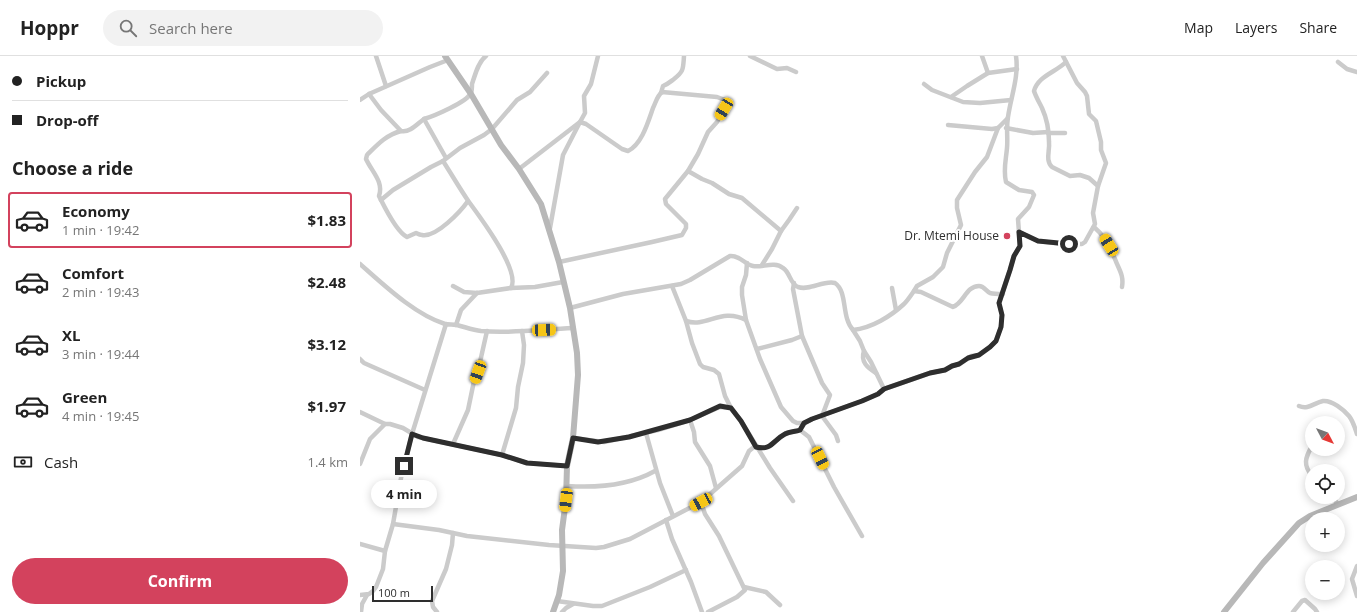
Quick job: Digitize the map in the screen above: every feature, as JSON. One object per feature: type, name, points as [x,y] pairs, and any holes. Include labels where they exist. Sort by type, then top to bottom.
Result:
[{"type":"main road","points":[[447,58],[471,94],[501,145],[519,169],[541,204],[560,262],[563,282],[570,308],[577,353],[578,375],[573,438],[567,466],[562,546],[564,560],[563,571],[557,601],[553,612]]},
{"type":"main road","points":[[1345,501],[1357,497]]},
{"type":"main road","points":[[1224,612],[1263,563],[1299,523],[1310,516],[1338,504]]},
{"type":"street","points":[[376,56],[386,86]]},
{"type":"street","points":[[468,201],[453,218],[434,232],[423,235],[416,233],[407,237],[403,235],[394,224],[380,200],[380,184],[368,162],[367,155],[392,134],[410,130],[424,119],[435,116],[456,105],[471,94],[478,68],[486,56]]},
{"type":"street","points":[[550,228],[563,155],[585,113],[584,96],[591,84],[598,56]]},
{"type":"street","points":[[580,122],[586,124],[622,150],[628,151],[633,148],[638,141],[663,86],[668,84],[680,74],[684,56]]},
{"type":"street","points":[[750,56],[777,69],[787,68],[796,72]]},
{"type":"street","points":[[982,56],[988,73]]},
{"type":"street","points":[[747,263],[746,275],[742,287],[746,320],[781,407],[793,421],[797,423],[804,423],[866,400],[884,389],[930,373],[945,370],[986,350],[996,341],[999,332],[1002,315],[999,303],[1014,256],[1020,246],[1018,219],[1029,207],[1034,195],[1032,192],[1019,190],[1006,182],[1004,168],[1007,147],[1007,119],[1017,76],[1016,56]]},
{"type":"street","points":[[1019,232],[1038,241],[1062,244],[1079,244],[1085,242],[1096,222],[1093,213],[1098,186],[1106,163],[1101,150],[1096,121],[1089,114],[1087,96],[1077,83],[1063,56]]},
{"type":"street","points":[[360,100],[369,94],[447,58]]},
{"type":"street","points":[[1066,62],[1061,67],[1044,77],[1035,88],[1035,94],[1044,114],[1048,132],[1050,147],[1048,161],[1050,166],[1070,176],[1080,175],[1089,178],[1098,186]]},
{"type":"street","points":[[1338,62],[1347,69],[1357,72]]},
{"type":"street","points":[[951,97],[988,73],[1017,69]]},
{"type":"street","points":[[380,200],[393,190],[460,148],[484,136],[517,100],[530,92],[548,73]]},
{"type":"street","points":[[924,84],[932,90],[963,102],[1011,100]]},
{"type":"street","points":[[560,262],[682,235],[686,228],[686,224],[666,204],[665,199],[688,171],[708,132],[714,126],[724,109],[725,100],[717,97],[664,92],[660,93]]},
{"type":"street","points":[[369,94],[392,123],[401,131]]},
{"type":"street","points":[[424,119],[444,159],[468,201],[497,242],[511,274],[513,281],[511,288]]},
{"type":"street","points":[[853,330],[866,328],[880,321],[896,310],[904,304],[917,286],[933,277],[943,266],[947,253],[961,225],[956,208],[957,200],[975,172],[987,157],[998,128],[1007,119]]},
{"type":"street","points":[[519,169],[580,122]]},
{"type":"street","points":[[392,123],[392,134]]},
{"type":"street","points":[[948,125],[992,129],[998,128]]},
{"type":"street","points":[[1006,128],[1033,133],[1065,133]]},
{"type":"street","points":[[688,171],[702,179],[712,182],[729,194],[742,198],[781,231]]},
{"type":"street","points":[[762,265],[796,208]]},
{"type":"street","points":[[1094,227],[1100,232],[1109,245],[1115,262],[1123,276],[1122,287]]},
{"type":"street","points":[[570,308],[623,294],[672,286],[690,280],[730,256],[736,256],[747,263],[756,266],[762,265],[782,267],[788,272],[796,286],[803,288],[832,282],[841,288],[846,319],[860,341],[884,389]]},
{"type":"street","points":[[360,264],[406,302],[427,315],[446,324],[487,331],[522,331],[573,328]]},
{"type":"street","points":[[453,286],[464,292],[477,293],[511,288],[534,287],[563,282]]},
{"type":"street","points":[[794,283],[793,289],[802,336],[822,383],[830,395],[822,416]]},
{"type":"street","points":[[672,286],[686,321],[700,364],[703,367],[714,370],[718,374],[731,408],[741,421],[770,468],[794,501]]},
{"type":"street","points":[[914,291],[921,292],[953,307],[957,305],[971,288],[982,287],[992,294],[1003,294]]},
{"type":"street","points":[[892,288],[896,310]]},
{"type":"street","points":[[456,325],[460,311],[477,293]]},
{"type":"street","points":[[686,321],[695,323],[729,315],[736,315],[746,320]]},
{"type":"street","points":[[361,612],[362,604],[367,595],[376,587],[382,569],[412,434],[446,324]]},
{"type":"street","points":[[453,444],[468,410],[487,331]]},
{"type":"street","points":[[502,455],[516,408],[523,362],[524,345],[522,331]]},
{"type":"street","points":[[757,349],[802,336]]},
{"type":"street","points":[[360,359],[364,363],[425,390]]},
{"type":"street","points":[[573,438],[604,442],[646,433],[690,420],[720,406],[727,400]]},
{"type":"street","points":[[1299,406],[1306,408],[1323,401],[1327,401],[1346,413],[1350,418],[1357,434]]},
{"type":"street","points":[[720,406],[731,408]]},
{"type":"street","points":[[360,412],[385,424],[395,425],[423,438],[502,455],[527,463],[567,466]]},
{"type":"street","points":[[822,416],[836,435],[838,441]]},
{"type":"street","points":[[690,420],[694,432],[695,442],[710,466],[716,488]]},
{"type":"street","points":[[800,430],[804,423]]},
{"type":"street","points":[[360,464],[369,440],[385,424]]},
{"type":"street","points":[[392,524],[562,546],[604,547],[630,539],[701,502],[742,466],[751,449],[754,447],[768,447],[786,433],[800,430],[805,432],[809,438],[834,487],[862,536]]},
{"type":"street","points":[[646,433],[662,492],[673,516]]},
{"type":"street","points":[[566,486],[602,487],[641,478],[656,471]]},
{"type":"street","points":[[701,502],[705,514],[718,536],[745,590],[737,597],[708,612]]},
{"type":"street","points":[[666,520],[702,612]]},
{"type":"street","points":[[437,612],[433,607],[432,601],[446,569],[452,545],[453,533]]},
{"type":"street","points":[[360,544],[385,551]]},
{"type":"street","points":[[1357,566],[1352,578],[1357,596]]},
{"type":"street","points":[[557,601],[593,606],[605,605],[650,587],[686,570]]},
{"type":"street","points":[[744,587],[766,592],[780,605]]},
{"type":"street","points":[[360,595],[367,595]]},
{"type":"street","points":[[1293,612],[1304,600],[1315,608],[1317,612]]},
{"type":"street","points":[[562,612],[574,604]]},
{"type":"place","name":"Dr. Mtemi House","points":[[1007,236]]},
{"type":"route","points":[[404,466],[412,434],[418,437],[502,455],[527,463],[549,466],[567,466],[573,438],[604,442],[629,437],[690,420],[720,406],[731,408],[737,414],[756,447],[768,447],[786,433],[800,430],[804,423],[812,419],[862,401],[878,394],[884,389],[930,373],[945,370],[955,364],[960,364],[972,356],[979,355],[996,341],[1001,327],[1002,315],[999,303],[1014,256],[1020,246],[1019,232],[1038,241],[1069,244]]}]
